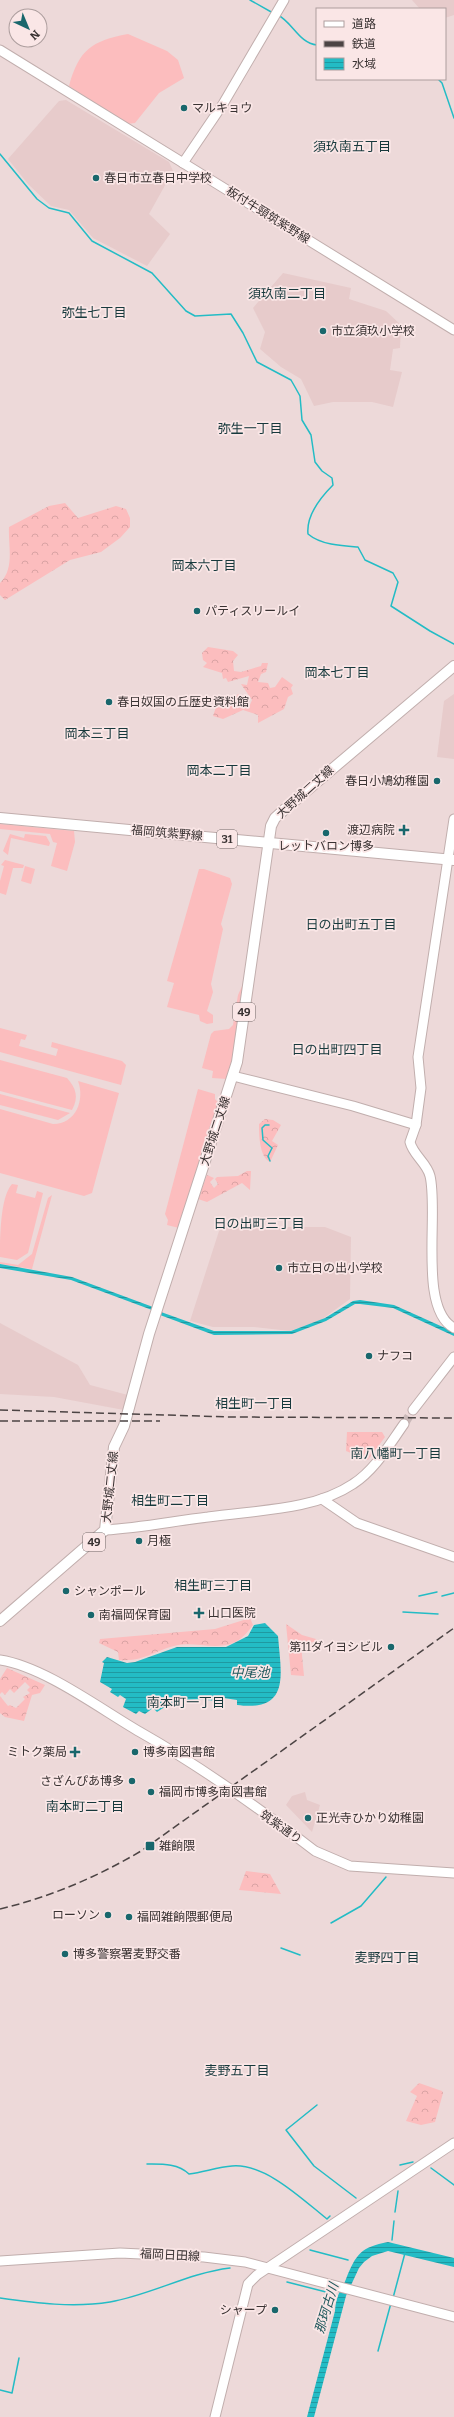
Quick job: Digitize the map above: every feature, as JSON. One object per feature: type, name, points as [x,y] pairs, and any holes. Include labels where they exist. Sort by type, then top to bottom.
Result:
[{"type":"main road","name":"大野城二丈線","points":[[0,1621],[105,1530],[114,1447],[124,1426],[149,1334],[237,1062],[271,826],[275,818],[454,666]]},
{"type":"main road","name":"福岡筑紫野線","points":[[0,818],[451,860]]},
{"type":"street","points":[[183,163],[223,104],[284,0]]},
{"type":"street","name":"板付牛頸筑紫野線","points":[[0,50],[454,330]]},
{"type":"street","points":[[454,819],[451,860],[418,1057],[421,1088],[416,1125],[411,1146],[431,1178],[435,1301],[446,1324],[454,1328]]},
{"type":"street","points":[[233,1076],[359,1108],[416,1125]]},
{"type":"street","points":[[413,1410],[454,1357]]},
{"type":"street","points":[[105,1530],[289,1506],[322,1499],[346,1489],[363,1477],[380,1458],[404,1424]]},
{"type":"street","points":[[322,1499],[357,1523],[454,1556]]},
{"type":"street","name":"筑紫通り","points":[[0,1660],[21,1666],[78,1693],[198,1767],[315,1851],[334,1861],[350,1866],[454,1873]]},
{"type":"street","points":[[215,2417],[248,2284],[268,2268],[454,2143]]},
{"type":"street","name":"福岡日田線","points":[[0,2261],[153,2253],[238,2261],[454,2317]]},
{"type":"shaded area","points":[[412,0],[454,0],[454,15],[446,18],[446,8],[419,8]]},
{"type":"shaded area","name":"春日市立春日中学校","points":[[66,100],[169,162],[173,171],[149,214],[170,234],[147,266],[93,238],[69,210],[51,206],[28,184],[8,159],[59,101]]},
{"type":"shaded area","points":[[283,273],[351,288],[349,299],[386,311],[401,325],[400,348],[393,349],[390,370],[402,372],[393,407],[372,402],[333,402],[314,406],[301,379],[281,367],[260,349],[265,332],[253,308]]},
{"type":"shaded area","points":[[454,694],[454,759],[437,757],[444,701]]},
{"type":"shaded area","name":"市立日の出小学校","points":[[226,1227],[325,1227],[351,1237],[350,1299],[321,1320],[290,1331],[254,1327],[213,1327],[190,1321],[219,1231]]},
{"type":"shaded area","points":[[0,1323],[78,1365],[90,1385],[128,1395],[124,1410],[54,1397],[0,1394]]},
{"type":"shaded area","name":"正光寺ひかり幼稚園","points":[[305,1792],[307,1800],[320,1805],[312,1832],[286,1805],[292,1796]]},
{"type":"green space","points":[[128,34],[167,51],[178,60],[184,78],[159,93],[135,123],[127,124],[69,86],[77,64],[88,49],[105,40]]},
{"type":"green space","points":[[65,503],[78,518],[116,506],[126,509],[130,518],[130,527],[120,538],[101,552],[70,560],[5,600],[0,595],[0,583],[8,571],[10,556],[9,527],[49,506]]},
{"type":"green space","points":[[208,647],[233,651],[238,655],[233,661],[234,671],[241,672],[261,666],[262,663],[268,663],[266,672],[261,674],[258,682],[268,683],[270,688],[275,687],[282,677],[293,685],[291,688],[293,694],[288,697],[284,709],[258,723],[258,715],[243,710],[223,719],[213,716],[216,707],[213,699],[218,695],[220,696],[221,706],[223,704],[228,707],[228,703],[236,703],[234,699],[238,694],[242,696],[242,705],[249,707],[252,700],[241,684],[247,685],[249,676],[228,682],[226,678],[223,679],[222,673],[203,667],[207,663],[203,660],[202,653]]},
{"type":"green space","points":[[0,824],[74,831],[75,842],[67,871],[51,866],[57,843],[53,842],[50,834],[0,829]]},
{"type":"green space","points":[[10,834],[24,838],[25,834],[46,836],[50,843],[49,846],[11,838],[8,855],[3,851]]},
{"type":"green space","points":[[5,860],[24,865],[23,868],[13,868],[6,895],[0,893],[0,881],[4,866],[1,865]]},
{"type":"green space","points":[[25,866],[35,869],[31,884],[21,881]]},
{"type":"green space","points":[[199,869],[204,869],[230,878],[232,884],[221,924],[223,929],[211,984],[213,992],[207,1011],[213,1015],[213,1023],[207,1024],[200,1021],[199,1015],[167,1007],[174,983],[167,981]]},
{"type":"green space","points":[[243,984],[231,1066],[227,1079],[212,1078],[213,1071],[202,1068],[211,1034],[214,1031],[229,1029],[233,1025],[238,995]]},
{"type":"green space","points":[[0,1028],[27,1035],[25,1040],[21,1039],[19,1046],[56,1056],[58,1049],[51,1047],[52,1042],[122,1061],[126,1065],[121,1085],[0,1052]]},
{"type":"green space","points":[[0,1060],[67,1078],[73,1085],[76,1093],[72,1110],[0,1091]]},
{"type":"green space","points":[[78,1081],[119,1093],[92,1193],[84,1196],[0,1173],[0,1109],[53,1124],[61,1123],[68,1120],[77,1110],[80,1096]]},
{"type":"green space","points":[[198,1089],[215,1094],[215,1099],[220,1105],[179,1228],[167,1225],[168,1220],[165,1214]]},
{"type":"green space","points":[[0,1094],[70,1113],[58,1120],[0,1105]]},
{"type":"green space","points":[[265,1119],[273,1120],[281,1125],[272,1141],[278,1145],[270,1162],[264,1155],[260,1139],[259,1124]]},
{"type":"green space","points":[[247,1171],[251,1171],[250,1190],[242,1183],[207,1202],[198,1199],[207,1175],[214,1178],[210,1182],[214,1188],[218,1184],[215,1179],[217,1177],[238,1176]]},
{"type":"green space","points":[[12,1184],[18,1185],[16,1193],[35,1198],[37,1191],[43,1193],[28,1253],[17,1260],[0,1257],[3,1208],[8,1190]]},
{"type":"green space","points":[[52,1195],[32,1269],[0,1264],[0,1262],[18,1265],[32,1254],[48,1198]]},
{"type":"green space","points":[[347,1432],[382,1432],[385,1437],[368,1460],[346,1451]]},
{"type":"green space","points":[[250,1618],[253,1625],[242,1638],[233,1643],[220,1646],[185,1644],[170,1647],[136,1659],[119,1660],[118,1652],[99,1643],[100,1639],[215,1629]]},
{"type":"green space","points":[[286,1624],[302,1635],[316,1639],[317,1641],[301,1645],[304,1676],[291,1675]]},
{"type":"green space","points":[[7,1668],[45,1685],[40,1693],[32,1695],[24,1721],[5,1717],[0,1713],[0,1696],[8,1706],[10,1705],[16,1708],[25,1699],[23,1697],[30,1693],[27,1690],[30,1687],[25,1682],[14,1693],[10,1689],[5,1695],[2,1692],[0,1694],[0,1679]]},
{"type":"green space","points":[[246,1871],[270,1874],[281,1894],[239,1890]]},
{"type":"green space","points":[[419,2083],[442,2091],[443,2093],[435,2122],[421,2125],[406,2121],[417,2096],[410,2092]]},
{"type":"water","points":[[0,1264],[72,1277],[153,1307],[152,1310],[71,1280],[0,1268]]},
{"type":"water","points":[[360,1300],[394,1305],[454,1332],[454,1336],[393,1308],[360,1304],[355,1304],[326,1321],[292,1334],[214,1335],[160,1315],[161,1312],[214,1331],[291,1331],[325,1318],[353,1301]]},
{"type":"water","name":"中尾池","points":[[265,1623],[278,1636],[281,1676],[279,1687],[274,1696],[267,1703],[254,1706],[237,1705],[237,1700],[217,1697],[215,1701],[185,1700],[171,1704],[157,1712],[153,1708],[145,1714],[139,1711],[136,1714],[123,1707],[126,1699],[120,1695],[118,1697],[110,1692],[112,1689],[100,1682],[104,1663],[102,1662],[107,1657],[127,1663],[135,1662],[177,1647],[226,1647],[248,1636],[254,1625]]},
{"type":"water","points":[[388,2242],[454,2258],[454,2267],[388,2251],[372,2256],[364,2262],[359,2268],[346,2296],[314,2417],[307,2417],[337,2300],[353,2263],[365,2249]]},
{"type":"waterway","points":[[250,0],[273,13]]},
{"type":"waterway","points":[[278,15],[305,41],[316,45]]},
{"type":"waterway","points":[[439,80],[442,83],[454,118]]},
{"type":"waterway","points":[[0,154],[37,199],[49,208],[69,213],[92,241],[152,273],[186,311],[195,316],[231,314],[243,333],[257,362],[291,380],[300,396],[302,420],[311,435],[315,462],[322,471],[332,478],[333,485],[323,495],[309,520],[308,534],[325,543],[358,547],[365,560],[393,573],[398,582],[391,606],[430,631],[454,644]]},
{"type":"waterway","points":[[269,1125],[265,1125],[262,1128],[263,1140],[272,1148],[268,1156],[270,1161]]},
{"type":"waterway","points":[[419,1596],[437,1592]]},
{"type":"waterway","points":[[442,1596],[454,1593]]},
{"type":"waterway","points":[[403,1612],[438,1614]]},
{"type":"waterway","points":[[331,1923],[361,1906],[386,1877]]},
{"type":"waterway","points":[[281,1948],[300,1955]]},
{"type":"waterway","points":[[317,2105],[286,2130],[314,2166],[356,2198]]},
{"type":"waterway","points":[[400,2165],[413,2162]]},
{"type":"waterway","points":[[147,2164],[164,2164],[175,2166],[185,2170],[189,2174],[232,2166],[257,2170],[270,2176],[295,2193],[327,2219],[330,2216]]},
{"type":"waterway","points":[[431,2168],[454,2185]]},
{"type":"waterway","points":[[395,2212],[398,2191]]},
{"type":"waterway","points":[[392,2240],[394,2221]]},
{"type":"waterway","points":[[310,2250],[348,2260]]},
{"type":"waterway","points":[[393,2298],[405,2253]]},
{"type":"waterway","points":[[0,2298],[68,2305],[96,2304],[125,2299],[199,2274],[230,2268]]},
{"type":"waterway","name":"那珂古川","points":[[287,2282],[330,2293]]},
{"type":"waterway","points":[[378,2351],[391,2303]]},
{"type":"waterway","points":[[0,2390],[12,2393],[19,2358]]},
{"type":"tunnel","points":[[404,1424],[413,1410]]},
{"type":"railway","points":[[0,1410],[230,1417],[454,1418]]},
{"type":"railway","points":[[0,1421],[160,1421]]},
{"type":"railway","points":[[0,1909],[37,1899],[73,1885],[90,1878],[141,1851],[454,1628]]},
{"type":"place","name":"マルキョウ","points":[[184,108]]},
{"type":"place","name":"春日市立春日中学校","points":[[96,178]]},
{"type":"place","name":"市立須玖小学校","points":[[323,331]]},
{"type":"place","name":"パティスリールイ","points":[[197,611]]},
{"type":"place","name":"春日奴国の丘歴史資料館","points":[[109,702]]},
{"type":"place","name":"春日小鳩幼稚園","points":[[437,781]]},
{"type":"place","name":"渡辺病院","points":[[404,830]]},
{"type":"place","name":"レットバロン博多","points":[[326,833]]},
{"type":"place","name":"市立日の出小学校","points":[[279,1268]]},
{"type":"place","name":"ナフコ","points":[[369,1356]]},
{"type":"place","name":"月極","points":[[139,1541]]},
{"type":"place","name":"シャンポール","points":[[66,1591]]},
{"type":"place","name":"山口医院","points":[[199,1613]]},
{"type":"place","name":"南福岡保育園","points":[[91,1615]]},
{"type":"place","name":"第11ダイヨシビル","points":[[391,1647]]},
{"type":"place","name":"ミトク薬局","points":[[75,1752]]},
{"type":"place","name":"博多南図書館","points":[[135,1752]]},
{"type":"place","name":"さざんぴあ博多","points":[[132,1781]]},
{"type":"place","name":"福岡市博多南図書館","points":[[151,1792]]},
{"type":"place","name":"正光寺ひかり幼稚園","points":[[308,1818]]},
{"type":"place","name":"雑餉隈","points":[[150,1846]]},
{"type":"place","name":"ローソン","points":[[108,1915]]},
{"type":"place","name":"福岡雑餉隈郵便局","points":[[129,1917]]},
{"type":"place","name":"博多警察署麦野交番","points":[[65,1954]]},
{"type":"place","name":"シャープ","points":[[275,2310]]},
{"type":"district","name":"須玖南五丁目","points":[[352,146]]},
{"type":"district","name":"須玖南二丁目","points":[[287,293]]},
{"type":"district","name":"弥生七丁目","points":[[94,312]]},
{"type":"district","name":"弥生一丁目","points":[[250,428]]},
{"type":"district","name":"岡本六丁目","points":[[204,565]]},
{"type":"district","name":"岡本七丁目","points":[[337,672]]},
{"type":"district","name":"岡本三丁目","points":[[97,733]]},
{"type":"district","name":"岡本二丁目","points":[[219,770]]},
{"type":"district","name":"日の出町五丁目","points":[[351,924]]},
{"type":"district","name":"日の出町四丁目","points":[[337,1049]]},
{"type":"district","name":"日の出町三丁目","points":[[259,1223]]},
{"type":"district","name":"相生町一丁目","points":[[254,1403]]},
{"type":"district","name":"南八幡町一丁目","points":[[396,1453]]},
{"type":"district","name":"相生町二丁目","points":[[170,1500]]},
{"type":"district","name":"相生町三丁目","points":[[213,1585]]},
{"type":"district","name":"南本町一丁目","points":[[186,1702]]},
{"type":"district","name":"南本町二丁目","points":[[85,1806]]},
{"type":"district","name":"麦野四丁目","points":[[387,1957]]},
{"type":"district","name":"麦野五丁目","points":[[237,2070]]}]
